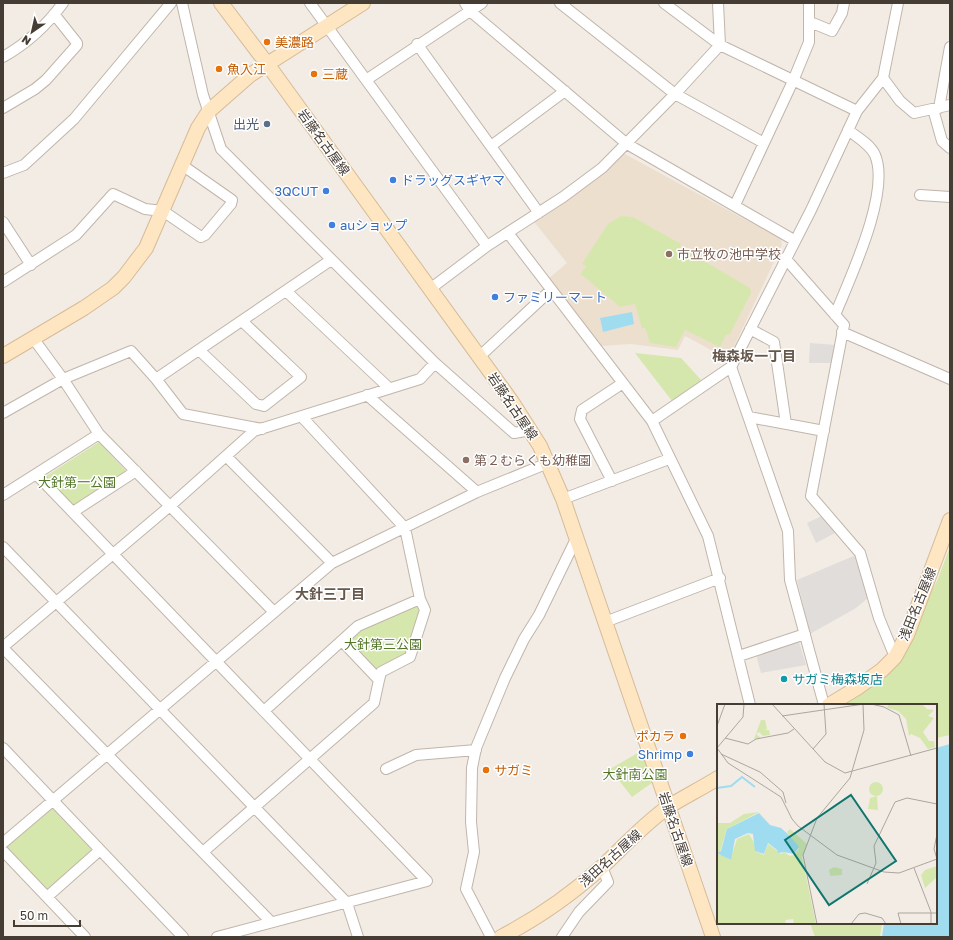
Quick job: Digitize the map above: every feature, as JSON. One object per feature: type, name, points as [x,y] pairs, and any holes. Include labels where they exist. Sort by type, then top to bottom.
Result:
[{"type":"main road","name":"岩藤名古屋線","points":[[221,3],[268,65],[531,430],[564,499],[576,539],[713,937]]},
{"type":"main road","points":[[3,356],[84,308],[113,288],[124,277],[143,252],[163,211],[198,128],[209,111],[250,76],[363,3]]},
{"type":"main road","name":"浅田名古屋線","points":[[831,704],[857,688],[882,670],[894,657],[907,635],[950,520]]},
{"type":"main road","name":"浅田名古屋線","points":[[501,937],[528,923],[555,905],[602,867],[640,830],[669,807],[717,779]]},
{"type":"street","points":[[3,57],[21,47],[63,3]]},
{"type":"street","points":[[3,173],[24,165],[74,119],[171,3]]},
{"type":"street","points":[[182,3],[203,95],[221,150],[435,363],[514,433],[531,430]]},
{"type":"street","points":[[310,3],[487,246]]},
{"type":"street","points":[[366,80],[468,7],[482,3]]},
{"type":"street","points":[[560,3],[675,94],[764,143]]},
{"type":"street","points":[[664,3],[720,45],[857,111]]},
{"type":"street","points":[[430,289],[487,246],[539,213],[602,168],[627,144],[720,45],[718,3]]},
{"type":"street","points":[[735,205],[793,81],[809,42],[809,3]]},
{"type":"street","points":[[810,22],[832,31],[842,13],[844,3]]},
{"type":"street","points":[[652,421],[731,367],[794,240],[811,210],[857,111],[884,78],[898,3]]},
{"type":"street","points":[[468,7],[627,144],[794,240]]},
{"type":"street","points":[[3,108],[36,89],[77,45],[54,14]]},
{"type":"street","points":[[417,44],[539,213]]},
{"type":"street","points":[[950,48],[936,108],[942,141],[950,148]]},
{"type":"street","points":[[884,78],[910,111],[918,113],[950,105]]},
{"type":"street","points":[[490,146],[565,91]]},
{"type":"street","points":[[835,315],[867,235],[876,193],[878,173],[875,156],[872,149],[848,130]]},
{"type":"street","points":[[3,282],[76,235],[113,194],[146,209],[163,211],[201,237],[205,235],[231,204],[232,200],[182,164]]},
{"type":"street","points":[[920,195],[950,197]]},
{"type":"street","points":[[3,222],[31,265]]},
{"type":"street","points":[[508,233],[652,421],[669,459],[708,536],[720,578],[750,704]]},
{"type":"street","points":[[785,258],[844,325],[811,496],[860,553],[879,618],[894,657]]},
{"type":"street","points":[[156,379],[331,260]]},
{"type":"street","points":[[479,357],[551,290]]},
{"type":"street","points":[[286,291],[389,388]]},
{"type":"street","points":[[198,350],[256,404],[264,406],[301,376],[242,321]]},
{"type":"street","points":[[750,330],[774,342],[786,424]]},
{"type":"street","points":[[842,332],[950,379]]},
{"type":"street","points":[[33,338],[63,379],[99,434],[274,612]]},
{"type":"street","points":[[3,413],[63,379],[131,351],[156,379],[183,414],[262,429]]},
{"type":"street","points":[[271,922],[3,647],[112,553],[170,506],[254,431],[420,379],[435,363]]},
{"type":"street","points":[[731,367],[788,531],[790,580],[824,704]]},
{"type":"street","points":[[612,481],[580,420],[582,410],[623,383]]},
{"type":"street","points":[[367,395],[477,492]]},
{"type":"street","points":[[203,852],[374,703],[381,672],[410,657],[425,610],[420,599],[405,528],[302,417]]},
{"type":"street","points":[[748,417],[824,431]]},
{"type":"street","points":[[3,495],[99,434]]},
{"type":"street","points":[[226,456],[332,563]]},
{"type":"street","points":[[564,499],[669,459]]},
{"type":"street","points":[[3,843],[332,563],[477,492],[548,463]]},
{"type":"street","points":[[73,512],[136,471]]},
{"type":"street","points":[[36,474],[427,881],[217,937]]},
{"type":"street","points":[[491,937],[466,889],[474,852],[472,822],[472,768],[476,750],[504,678],[524,639],[539,615],[576,539]]},
{"type":"street","points":[[3,547],[347,903],[358,937]]},
{"type":"street","points":[[605,622],[720,578]]},
{"type":"street","points":[[264,711],[358,626],[420,599]]},
{"type":"street","points":[[739,656],[805,634]]},
{"type":"street","points":[[342,641],[378,680]]},
{"type":"street","points":[[3,748],[183,937]]},
{"type":"street","points":[[386,769],[416,755],[476,750]]},
{"type":"street","points":[[47,897],[100,850]]},
{"type":"street","points":[[3,851],[85,937]]},
{"type":"street","points":[[562,937],[579,912],[608,882],[602,867]]},
{"type":"shaded area","name":"市立牧の池中学校","points":[[623,153],[781,239],[782,245],[728,359],[685,336],[678,350],[631,344],[601,346],[596,344],[548,279],[567,263],[532,219]]},
{"type":"shaded area","points":[[810,343],[836,345],[833,363],[809,363]]},
{"type":"shaded area","points":[[824,515],[837,532],[816,543],[807,523]]},
{"type":"shaded area","points":[[856,555],[868,598],[856,608],[810,634],[797,580]]},
{"type":"shaded area","points":[[797,641],[799,642],[806,665],[761,673],[756,654]]},
{"type":"green space","points":[[621,216],[633,217],[681,244],[680,247],[750,288],[751,293],[730,334],[726,335],[720,347],[685,330],[676,347],[650,343],[645,328],[642,328],[635,304],[620,307],[581,274],[586,266],[582,264],[608,224]]},
{"type":"green space","points":[[635,353],[681,358],[703,382],[672,401]]},
{"type":"green space","name":"大針第一公園","points":[[99,442],[128,473],[73,510],[43,478]]},
{"type":"green space","points":[[950,547],[950,735],[937,738],[937,704],[827,704],[895,657],[937,581]]},
{"type":"green space","name":"大針第三公園","points":[[416,606],[420,610],[407,655],[375,670],[348,642],[360,631]]},
{"type":"green space","name":"大針南公園","points":[[643,750],[656,780],[632,797],[610,769]]},
{"type":"green space","points":[[51,805],[93,851],[47,893],[5,847]]},
{"type":"green space","points":[[810,924],[882,924],[880,937],[815,937]]},
{"type":"water","points":[[632,312],[634,324],[603,332],[600,318]]},
{"type":"water","points":[[950,744],[950,937],[882,937],[884,924],[937,924],[937,748]]},
{"type":"place","name":"美濃路","points":[[267,42]]},
{"type":"place","name":"魚入江","points":[[219,69]]},
{"type":"place","name":"三蔵","points":[[314,74]]},
{"type":"place","name":"出光","points":[[267,124]]},
{"type":"place","name":"ドラッグスギヤマ","points":[[393,180]]},
{"type":"place","name":"3QCUT","points":[[326,191]]},
{"type":"place","name":"auショップ","points":[[332,225]]},
{"type":"place","name":"市立牧の池中学校","points":[[669,254]]},
{"type":"place","name":"ファミリーマート","points":[[495,297]]},
{"type":"place","name":"第２むらくも幼稚園","points":[[466,460]]},
{"type":"place","name":"サガミ梅森坂店","points":[[784,679]]},
{"type":"place","name":"ポカラ","points":[[683,736]]},
{"type":"place","name":"Shrimp","points":[[690,754]]},
{"type":"place","name":"サガミ","points":[[486,770]]},
{"type":"district","name":"梅森坂一丁目","points":[[754,356]]},
{"type":"district","name":"大針三丁目","points":[[330,594]]}]
